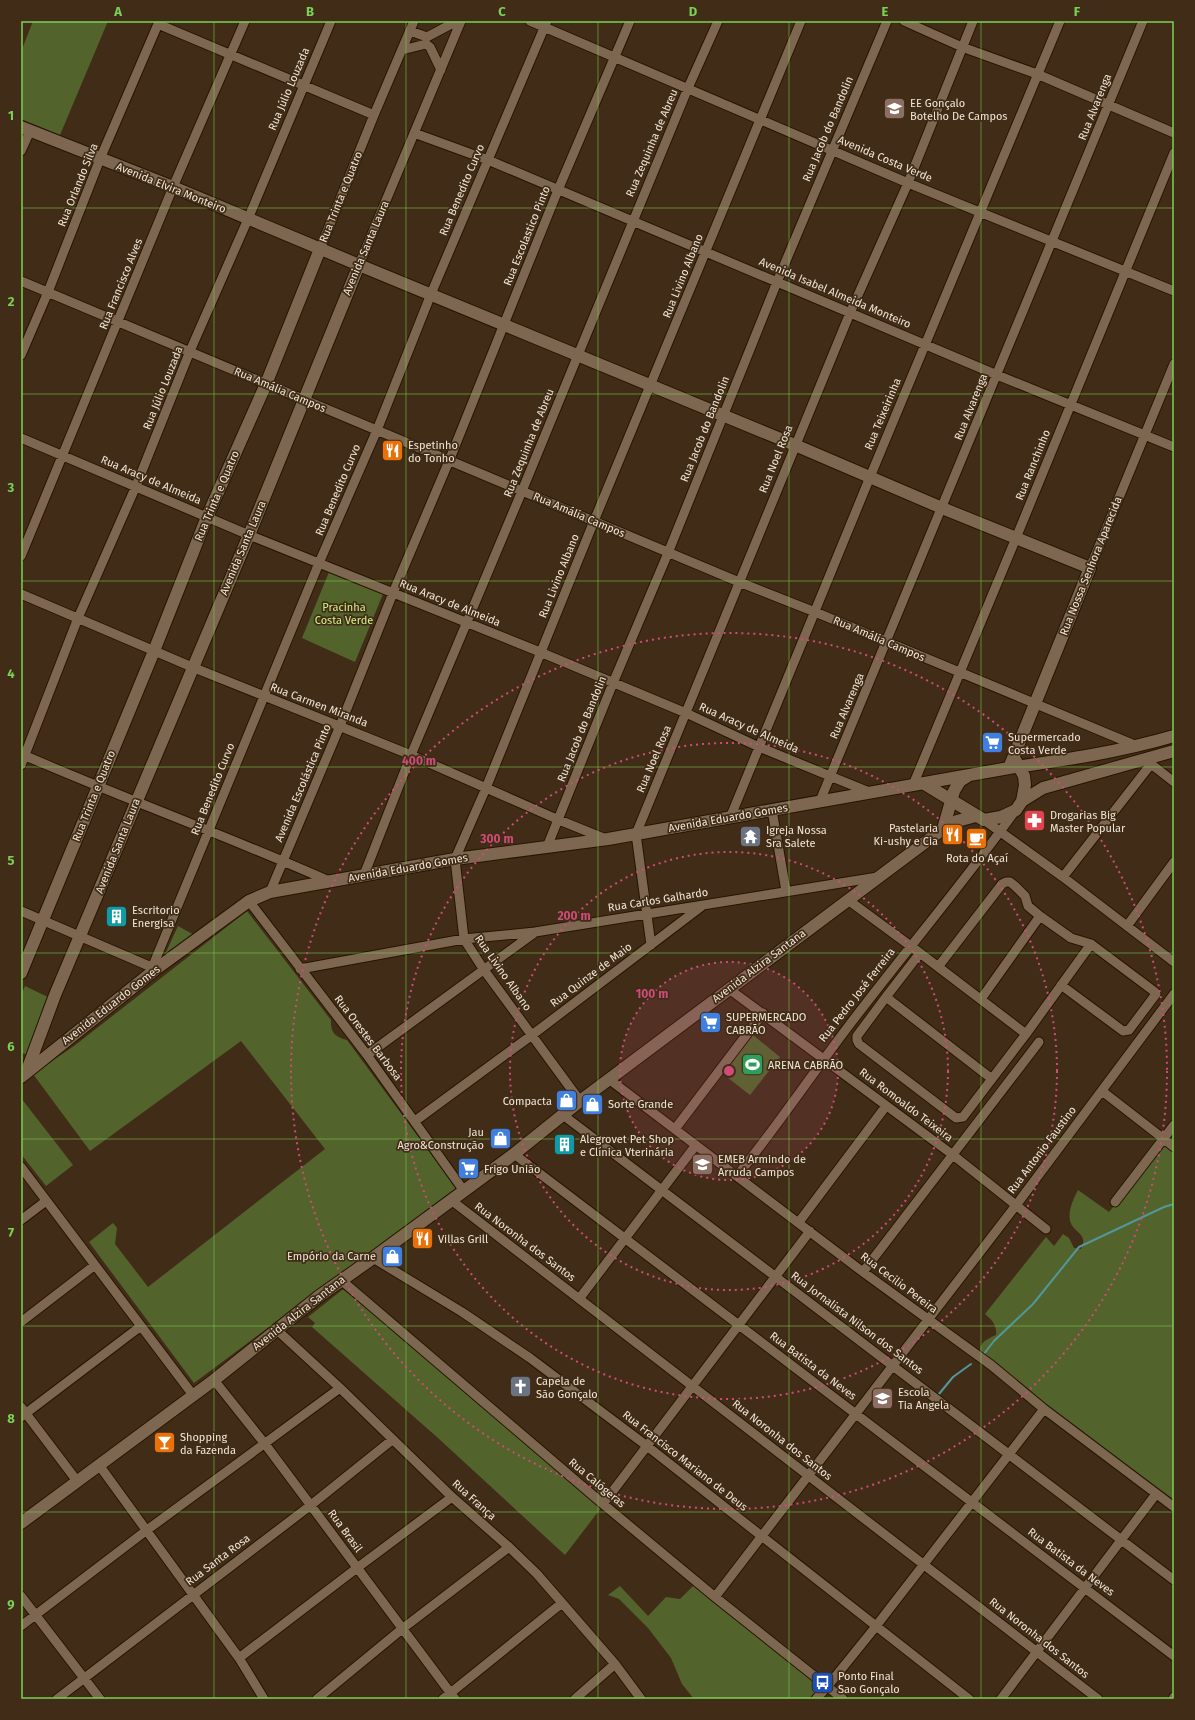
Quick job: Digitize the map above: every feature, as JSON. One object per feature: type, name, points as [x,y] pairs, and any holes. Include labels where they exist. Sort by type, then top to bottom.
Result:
[{"type":"street","name":"Rua Francisco Alves","points":[[21,556],[119,322],[173,187],[245,21]]},
{"type":"street","name":"Rua Júlio Louzada","points":[[21,765],[23,754],[78,618],[136,486],[190,352],[248,219],[331,21]]},
{"type":"street","name":"Rua Trinta e Quatro","points":[[21,973],[154,651],[207,517],[266,384],[374,115],[414,21]]},
{"type":"street","points":[[402,50],[427,40],[457,21]]},
{"type":"street","name":"Avenida Santa Laura","points":[[23,1075],[192,667],[249,535],[461,21]]},
{"type":"street","name":"Avenida Costa Verde","points":[[530,21],[546,24],[615,57],[908,183],[1174,291]]},
{"type":"street","name":"Rua Escolastico Pinto","points":[[450,461],[558,190],[630,21]]},
{"type":"street","name":"Rua Zequinha de Abreu","points":[[364,875],[411,755],[466,622],[522,491],[688,88],[718,21]]},
{"type":"street","name":"Rua Livino Albano","points":[[580,1101],[484,970],[464,939],[455,859],[486,788],[540,652],[802,21]]},
{"type":"street","name":"Rua Jacob do Bandolin","points":[[547,847],[613,683],[668,553],[777,282],[887,21]]},
{"type":"street","points":[[904,21],[962,47],[1037,74],[1108,106],[1174,133]]},
{"type":"street","name":"Rua Noel Rosa","points":[[651,945],[636,834],[795,444],[850,313],[908,183],[973,21]]},
{"type":"street","name":"Rua Teixeirinha","points":[[730,818],[1060,21]]},
{"type":"street","name":"Rua Alvarenga","points":[[820,801],[1053,242],[1143,21]]},
{"type":"street","name":"Rua Orlando Silva","points":[[21,355],[48,292],[100,159],[158,24],[230,54]]},
{"type":"street","name":"Rua Benedito Curvo","points":[[154,969],[209,830],[377,430],[431,294],[546,24]]},
{"type":"street","points":[[410,31],[427,40],[441,70]]},
{"type":"street","points":[[230,54],[374,115]]},
{"type":"street","points":[[21,150],[26,129]]},
{"type":"street","name":"Avenida Elvira Monteiro","points":[[26,129],[173,187],[320,249]]},
{"type":"street","name":"Avenida Isabel Almeida Monteiro","points":[[414,133],[488,160],[997,375],[1174,447]]},
{"type":"street","name":"Rua Ranchinho","points":[[918,784],[960,672],[1174,153]]},
{"type":"street","points":[[320,249],[795,444],[942,508],[1090,568]]},
{"type":"street","name":"Rua Amália Campos","points":[[21,280],[668,553],[815,612],[1138,746]]},
{"type":"street","name":"Rua Nossa Senhora Aparecida","points":[[1014,767],[1015,751],[1174,364]]},
{"type":"street","name":"Rua Aracy de Almeida","points":[[21,438],[249,535],[540,652],[686,713],[759,747],[869,792]]},
{"type":"street","name":"Avenida Escolástica Pinto","points":[[270,892],[340,726],[393,593],[450,461]]},
{"type":"street","name":"Rua Carmen Miranda","points":[[21,594],[264,697],[411,755],[559,820],[608,839]]},
{"type":"street","points":[[942,829],[954,791],[960,780],[969,775],[1089,756],[1138,746],[1174,736]]},
{"type":"street","points":[[980,818],[1001,817],[1044,788],[1149,761],[1174,751]]},
{"type":"street","points":[[23,754],[329,881]]},
{"type":"street","points":[[1149,761],[1174,782]]},
{"type":"street","points":[[1063,878],[1149,761]]},
{"type":"street","points":[[1014,767],[1024,776],[1025,785],[1019,805]]},
{"type":"street","name":"Avenida Eduardo Gomes","points":[[23,1075],[154,969],[249,901],[270,892],[455,859],[608,839],[969,775]]},
{"type":"street","points":[[918,784],[952,800],[980,818],[1063,878],[1174,962]]},
{"type":"street","name":"Rua Pedro José Ferreira","points":[[737,1176],[824,1058],[973,868],[1019,805]]},
{"type":"street","points":[[772,810],[786,891]]},
{"type":"street","name":"Avenida Alzira Santana","points":[[21,1523],[214,1380],[341,1280],[514,1154],[580,1101],[610,1080],[942,829],[957,821],[980,818]]},
{"type":"street","points":[[1127,926],[1174,862]]},
{"type":"street","name":"Rua Carlos Galhardo","points":[[300,969],[464,939],[535,932],[878,877]]},
{"type":"street","points":[[938,967],[1002,884],[1010,882],[1022,892],[1028,906],[1040,916],[1071,938],[1090,944],[1155,992],[1155,997],[1129,1030],[1123,1031],[1061,985]]},
{"type":"street","points":[[848,900],[1026,1034]]},
{"type":"street","name":"Rua Orestes Barbosa","points":[[249,901],[367,1055],[464,1191]]},
{"type":"street","name":"Rua Quinze de Maio","points":[[415,1121],[704,905]]},
{"type":"street","points":[[21,911],[154,969]]},
{"type":"street","points":[[981,1000],[1040,916]]},
{"type":"street","points":[[367,1055],[535,932]]},
{"type":"street","points":[[920,953],[857,1036],[857,1040],[859,1044],[956,1118],[963,1117],[1026,1034],[1090,944]]},
{"type":"street","name":"Rua Romoaldo Teixeira","points":[[729,989],[953,1155],[1017,1204],[1046,1229]]},
{"type":"street","name":"Rua Antonio Faustino","points":[[715,1597],[1017,1204],[1174,994]]},
{"type":"street","points":[[886,997],[992,1079]]},
{"type":"street","points":[[675,1129],[763,1013]]},
{"type":"street","points":[[863,1272],[1039,1042]]},
{"type":"street","name":"Rua Cecilio Pereira","points":[[610,1080],[863,1272],[991,1365],[1044,1409],[1174,1507]]},
{"type":"street","points":[[1102,1091],[1174,1147]]},
{"type":"street","points":[[799,1222],[886,1106]]},
{"type":"street","name":"Rua Jornalista Nilson dos Santos","points":[[563,1115],[894,1365],[1174,1580]]},
{"type":"street","points":[[1115,1202],[1174,1125]]},
{"type":"street","points":[[579,1299],[696,1145]]},
{"type":"street","name":"Rua Batista da Neves","points":[[514,1154],[1174,1656]]},
{"type":"street","points":[[21,1167],[194,1395]]},
{"type":"street","name":"Rua Noronha dos Santos","points":[[451,1200],[1098,1699]]},
{"type":"street","points":[[21,1220],[46,1201]]},
{"type":"street","points":[[603,1504],[810,1231]]},
{"type":"street","name":"Rua Francisco Mariano de Deus","points":[[373,1258],[462,1312],[530,1358],[647,1446],[969,1699]]},
{"type":"street","points":[[21,1322],[95,1264]]},
{"type":"street","name":"Rua Calógeras","points":[[341,1280],[603,1504],[715,1597],[843,1699]]},
{"type":"street","points":[[77,1481],[23,1412],[141,1326]]},
{"type":"street","name":"Rua França","points":[[277,1330],[340,1388],[452,1497],[509,1547],[537,1574],[615,1664],[641,1699]]},
{"type":"street","name":"Rua Brasil","points":[[214,1380],[311,1505],[449,1697]]},
{"type":"street","points":[[21,1626],[147,1530],[340,1388]]},
{"type":"street","points":[[816,1699],[876,1627],[923,1564],[1044,1409]]},
{"type":"street","name":"Rua Santa Rosa","points":[[57,1699],[311,1505],[392,1440]]},
{"type":"street","points":[[99,1465],[239,1658],[264,1699]]},
{"type":"street","points":[[1002,1699],[1156,1494]]},
{"type":"street","points":[[239,1658],[452,1497]]},
{"type":"street","points":[[317,1699],[402,1630],[509,1547]]},
{"type":"street","points":[[21,1596],[100,1699]]},
{"type":"street","points":[[449,1697],[562,1603]]},
{"type":"street","points":[[576,1699],[615,1664]]},
{"type":"green space","points":[[33,21],[108,21],[60,135],[21,119],[21,52]]},
{"type":"green space","name":"Pracinha Costa Verde","points":[[329,572],[383,594],[355,662],[302,638]]},
{"type":"green space","points":[[247,911],[331,1020],[334,1034],[347,1040],[456,1188],[194,1383],[89,1242],[113,1223],[117,1228],[115,1244],[148,1287],[325,1149],[241,1041],[90,1151],[33,1074],[74,1046]]},
{"type":"green space","points":[[178,926],[196,936],[161,963]]},
{"type":"green space","points":[[25,986],[50,998],[26,1054],[21,1053],[21,995]]},
{"type":"green space","name":"ARENA CABRÃO","points":[[753,1035],[780,1057],[750,1095],[723,1074]]},
{"type":"green space","points":[[21,1098],[73,1165],[46,1186],[21,1154]]},
{"type":"green space","points":[[1165,1146],[1174,1153],[1174,1500],[1058,1414],[981,1353],[980,1349],[984,1341],[996,1335],[994,1323],[985,1314],[1046,1237],[1054,1246],[1063,1234],[1069,1238],[1074,1248],[1081,1249],[1083,1244],[1082,1236],[1074,1228],[1070,1221],[1071,1205],[1078,1190],[1109,1212]]},
{"type":"green space","points":[[342,1290],[367,1307],[601,1508],[565,1555],[438,1438],[312,1327],[315,1323],[308,1317]]},
{"type":"green space","points":[[695,1584],[817,1685],[819,1693],[813,1699],[694,1699],[682,1684],[671,1658],[648,1628],[619,1599],[608,1595],[620,1586],[648,1616],[666,1597],[680,1599]]},
{"type":"waterway","points":[[983,1355],[994,1341],[1033,1304],[1079,1247],[1164,1207],[1174,1204]]},
{"type":"waterway","points":[[939,1394],[953,1377],[971,1364]]},
{"type":"place","name":"EE Gonçalo Botelho De Campos","points":[[895,109]]},
{"type":"place","name":"Espetinho do Tonho","points":[[393,451]]},
{"type":"place","name":"Supermercado Costa Verde","points":[[992,743]]},
{"type":"place","name":"Drogarias Big Master Popular","points":[[1035,821]]},
{"type":"place","name":"Pastelaria Ki-ushy e Cia","points":[[953,834]]},
{"type":"place","name":"Igreja Nossa Sra Salete","points":[[751,836]]},
{"type":"place","name":"Rota do Açaí","points":[[977,838]]},
{"type":"place","name":"Escritorio Energisa","points":[[117,916]]},
{"type":"place","name":"SUPERMERCADO CABRÃO","points":[[711,1023]]},
{"type":"place","name":"ARENA CABRÃO","points":[[752,1065]]},
{"type":"place","name":"Compacta","points":[[567,1101]]},
{"type":"place","name":"Sorte Grande","points":[[592,1104]]},
{"type":"place","name":"Jau Agro&Construção","points":[[500,1138]]},
{"type":"place","name":"Alegrovet Pet Shop e Clínica Vterinária","points":[[565,1145]]},
{"type":"place","name":"EMEB Armindo de Arruda Campos","points":[[703,1165]]},
{"type":"place","name":"Frigo União","points":[[469,1169]]},
{"type":"place","name":"Villas Grill","points":[[423,1239]]},
{"type":"place","name":"Empório da Carne","points":[[392,1256]]},
{"type":"place","name":"Capela de São Gonçalo","points":[[520,1387]]},
{"type":"place","name":"Escola Tia Angela","points":[[882,1398]]},
{"type":"place","name":"Shopping da Fazenda","points":[[164,1443]]},
{"type":"place","name":"Ponto Final Sao Gonçalo","points":[[822,1682]]}]
